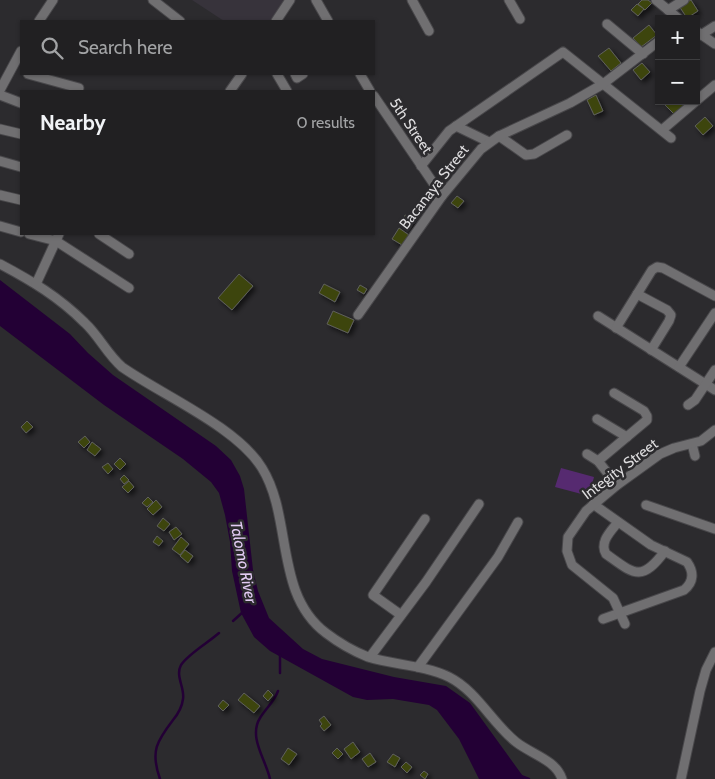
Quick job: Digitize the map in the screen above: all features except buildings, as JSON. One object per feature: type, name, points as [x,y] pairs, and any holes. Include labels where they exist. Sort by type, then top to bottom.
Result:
[{"type":"street","points":[[40,20],[53,0]]},
{"type":"street","points":[[153,0],[179,20]]},
{"type":"street","points":[[277,20],[290,0]]},
{"type":"street","points":[[316,0],[327,20]]},
{"type":"street","points":[[412,0],[429,31]]},
{"type":"street","points":[[509,0],[520,19]]},
{"type":"street","points":[[656,0],[674,15]]},
{"type":"street","points":[[668,10],[684,0]]},
{"type":"street","points":[[607,24],[643,54]]},
{"type":"street","points":[[700,33],[715,26]]},
{"type":"street","points":[[700,34],[715,44]]},
{"type":"street","name":"Bacanaya Street","points":[[358,315],[442,196],[489,142],[570,103],[603,84],[655,44]]},
{"type":"street","points":[[421,166],[443,137],[456,126],[563,52],[671,138]]},
{"type":"street","points":[[0,90],[20,53]]},
{"type":"street","points":[[12,69],[20,72]]},
{"type":"street","points":[[32,75],[79,88]]},
{"type":"street","points":[[231,90],[241,75]]},
{"type":"street","points":[[277,75],[286,90]]},
{"type":"street","name":"5th Street","points":[[361,75],[369,90]]},
{"type":"street","points":[[700,98],[715,85]]},
{"type":"street","points":[[0,95],[20,103]]},
{"type":"street","name":"5th Street","points":[[375,97],[442,196]]},
{"type":"street","points":[[662,130],[691,105]]},
{"type":"street","points":[[456,126],[489,142]]},
{"type":"street","points":[[0,130],[20,134]]},
{"type":"street","points":[[499,136],[526,155],[534,154],[566,135]]},
{"type":"street","points":[[0,161],[20,166]]},
{"type":"street","points":[[0,194],[20,200]]},
{"type":"street","points":[[0,226],[20,232]]},
{"type":"street","points":[[38,235],[57,237],[129,288]]},
{"type":"street","points":[[100,235],[129,254]]},
{"type":"street","points":[[36,284],[57,237]]},
{"type":"street","points":[[0,264],[58,299],[86,323],[112,358],[122,367],[210,422],[243,445],[252,455],[262,468],[273,495],[288,564],[300,604],[311,619],[324,631],[340,643],[370,657],[418,667],[448,676],[464,687],[518,744],[550,763],[560,773],[562,779]]},
{"type":"street","points":[[616,328],[652,270],[660,267],[715,296]]},
{"type":"street","points":[[637,294],[667,310],[671,315],[651,350]]},
{"type":"street","points":[[679,367],[715,313]]},
{"type":"street","points":[[598,316],[715,390]]},
{"type":"street","points":[[688,405],[695,400],[715,370]]},
{"type":"street","points":[[598,460],[644,424],[648,416],[614,393]]},
{"type":"street","points":[[597,419],[627,438]]},
{"type":"street","name":"Integity Street","points":[[620,613],[613,598],[572,565],[568,555],[568,538],[579,520],[593,504],[617,485],[660,454],[674,448],[692,444],[708,437],[715,430]]},
{"type":"street","points":[[692,444],[696,456]]},
{"type":"street","points":[[587,454],[598,460],[617,485]]},
{"type":"street","points":[[370,657],[479,504]]},
{"type":"street","points":[[593,504],[651,545],[687,562],[690,566],[692,579],[689,586],[684,590],[603,619]]},
{"type":"street","points":[[646,505],[715,529]]},
{"type":"street","points":[[401,615],[373,595],[425,519]]},
{"type":"street","points":[[418,667],[498,557],[518,522]]},
{"type":"street","points":[[618,522],[605,539],[603,546],[606,554],[630,571],[640,572],[647,570],[665,551]]},
{"type":"street","points":[[620,613],[625,624]]},
{"type":"street","points":[[681,779],[700,691],[706,670],[715,652]]},
{"type":"shaded area","points":[[192,0],[287,0],[274,20],[222,20]]},
{"type":"shaded area","points":[[561,468],[594,477],[589,496],[555,487]]},
{"type":"water","name":"Talomo River","points":[[0,280],[70,334],[113,375],[216,446],[231,460],[240,476],[244,489],[253,570],[258,591],[269,618],[303,649],[322,659],[394,677],[446,686],[470,703],[525,779],[479,779],[459,739],[437,710],[429,705],[393,699],[367,700],[353,697],[270,651],[254,637],[241,613],[232,571],[230,542],[219,493],[211,482],[183,459],[104,405],[0,326]]},
{"type":"waterway","name":"Talomo River","points":[[233,621],[243,612]]},
{"type":"waterway","points":[[160,779],[156,761],[157,747],[182,705],[183,695],[179,669],[193,652],[219,633]]},
{"type":"waterway","points":[[280,655],[280,673]]},
{"type":"waterway","points":[[270,779],[256,733],[260,718],[278,691]]},
{"type":"waterway","points":[[521,776],[529,779]]}]
